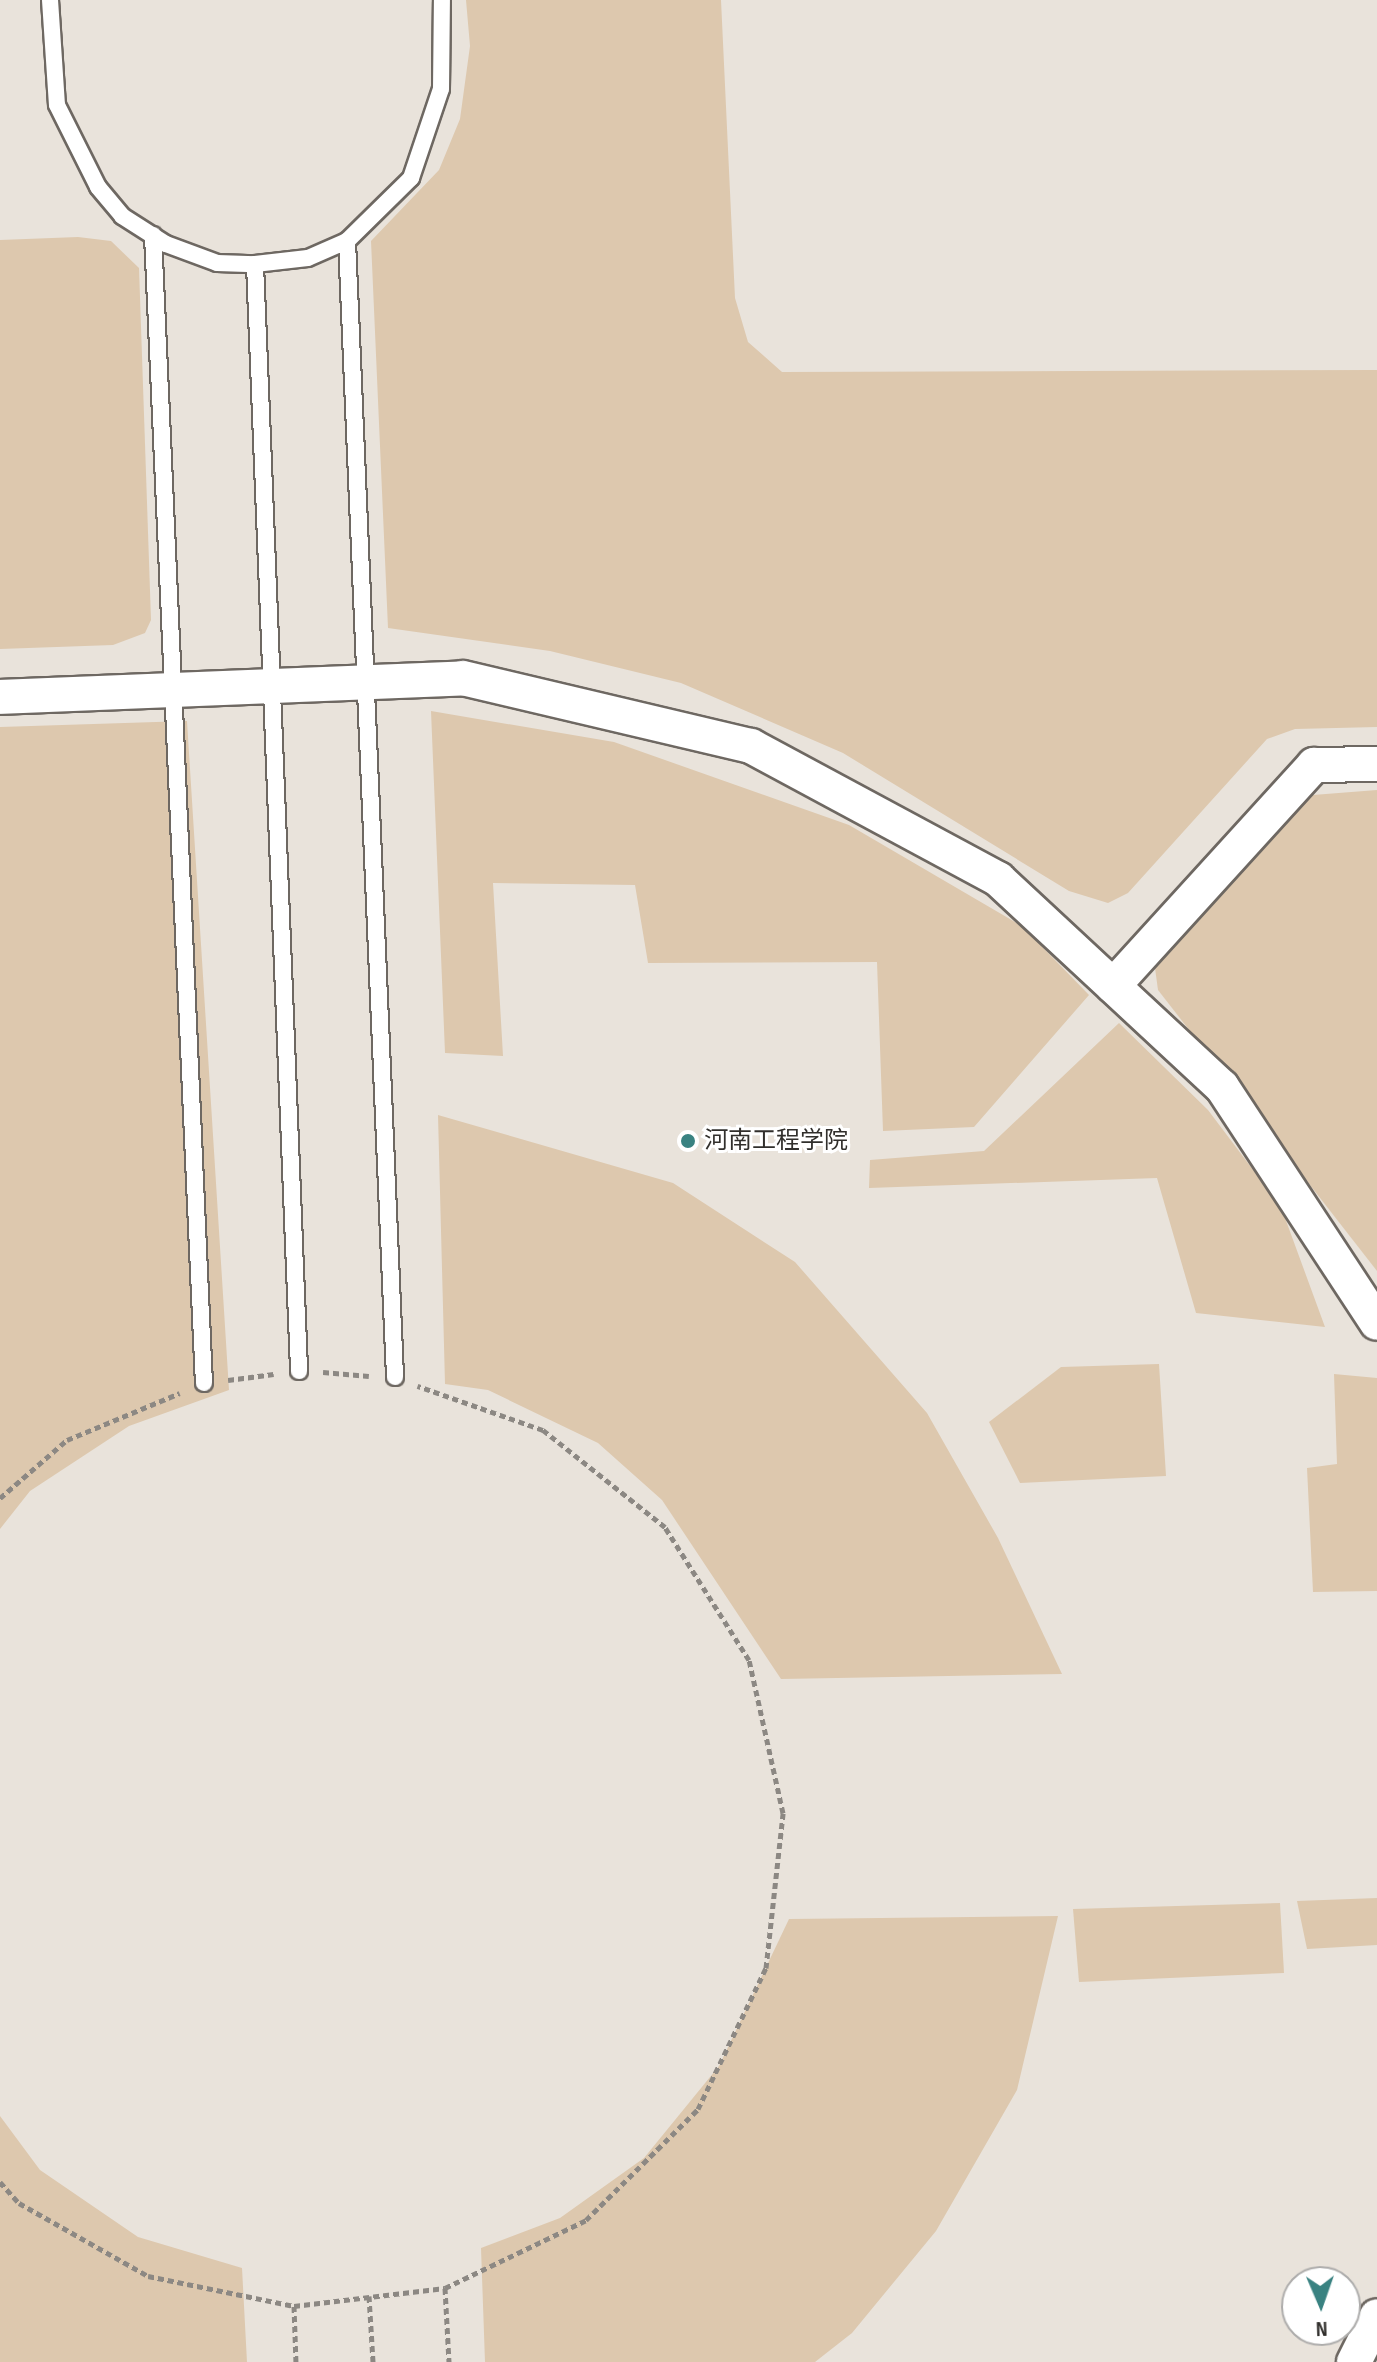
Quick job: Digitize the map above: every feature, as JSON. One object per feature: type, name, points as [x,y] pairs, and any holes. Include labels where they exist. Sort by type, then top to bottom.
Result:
[{"type":"street","points":[[0,697],[463,678],[751,746],[998,879],[1222,1087],[1377,1323]]},
{"type":"street","points":[[1113,986],[1314,765],[1377,764]]},
{"type":"street","points":[[1354,2362],[1377,2316]]},
{"type":"lane","points":[[50,0],[57,105],[73,143],[122,216],[153,235],[217,263],[255,264],[308,258],[347,241],[411,178],[430,133],[446,50],[442,0]]},
{"type":"lane","points":[[153,235],[204,1383]]},
{"type":"lane","points":[[347,241],[395,1377]]},
{"type":"lane","points":[[255,264],[299,1371]]},
{"type":"path","points":[[0,1498],[67,1440],[204,1383],[299,1371],[395,1377],[543,1430],[665,1527],[749,1660],[783,1813],[766,1968],[698,2109],[586,2220],[445,2288],[294,2306],[148,2276],[19,2203],[0,2182]]},
{"type":"path","points":[[445,2288],[449,2362]]},
{"type":"path","points":[[369,2296],[373,2362]]},
{"type":"path","points":[[294,2306],[296,2362]]},
{"type":"shaded area","points":[[466,0],[721,0],[735,298],[748,342],[782,372],[1377,370],[1377,727],[1295,729],[1267,739],[1128,893],[1108,903],[1069,891],[843,753],[681,683],[550,651],[388,628],[371,241],[439,170],[460,119],[470,46]]},
{"type":"shaded area","points":[[78,237],[111,241],[139,268],[151,620],[145,633],[113,645],[0,649],[0,240]]},
{"type":"shaded area","points":[[431,711],[614,742],[849,825],[1022,926],[1089,995],[974,1127],[883,1131],[877,962],[648,963],[635,885],[493,883],[503,1056],[445,1053]]},
{"type":"shaded area","points":[[187,721],[229,1390],[129,1426],[30,1491],[0,1529],[0,727]]},
{"type":"shaded area","points":[[1377,790],[1377,1271],[1158,990],[1155,968],[1286,817],[1313,795]]},
{"type":"shaded area","points":[[1119,1023],[1208,1110],[1281,1207],[1325,1327],[1196,1313],[1157,1178],[869,1188],[870,1160],[984,1151]]},
{"type":"shaded area","points":[[438,1115],[673,1183],[795,1262],[927,1413],[998,1538],[1062,1674],[781,1679],[662,1500],[598,1443],[488,1390],[445,1384]]},
{"type":"shaded area","points":[[1159,1364],[1166,1476],[1020,1483],[989,1422],[1061,1367]]},
{"type":"shaded area","points":[[1334,1374],[1377,1378],[1377,1591],[1313,1592],[1307,1468],[1337,1464]]},
{"type":"shaded area","points":[[1377,1898],[1377,1945],[1307,1949],[1297,1901]]},
{"type":"shaded area","points":[[1280,1903],[1284,1973],[1079,1982],[1073,1909]]},
{"type":"shaded area","points":[[1058,1916],[1017,2090],[936,2231],[852,2333],[815,2362],[485,2362],[481,2248],[560,2218],[644,2158],[719,2066],[789,1919]]},
{"type":"shaded area","points":[[0,2116],[40,2170],[138,2237],[242,2268],[247,2362],[0,2362]]},
{"type":"place","name":"河南工程学院","points":[[688,1141]]}]
